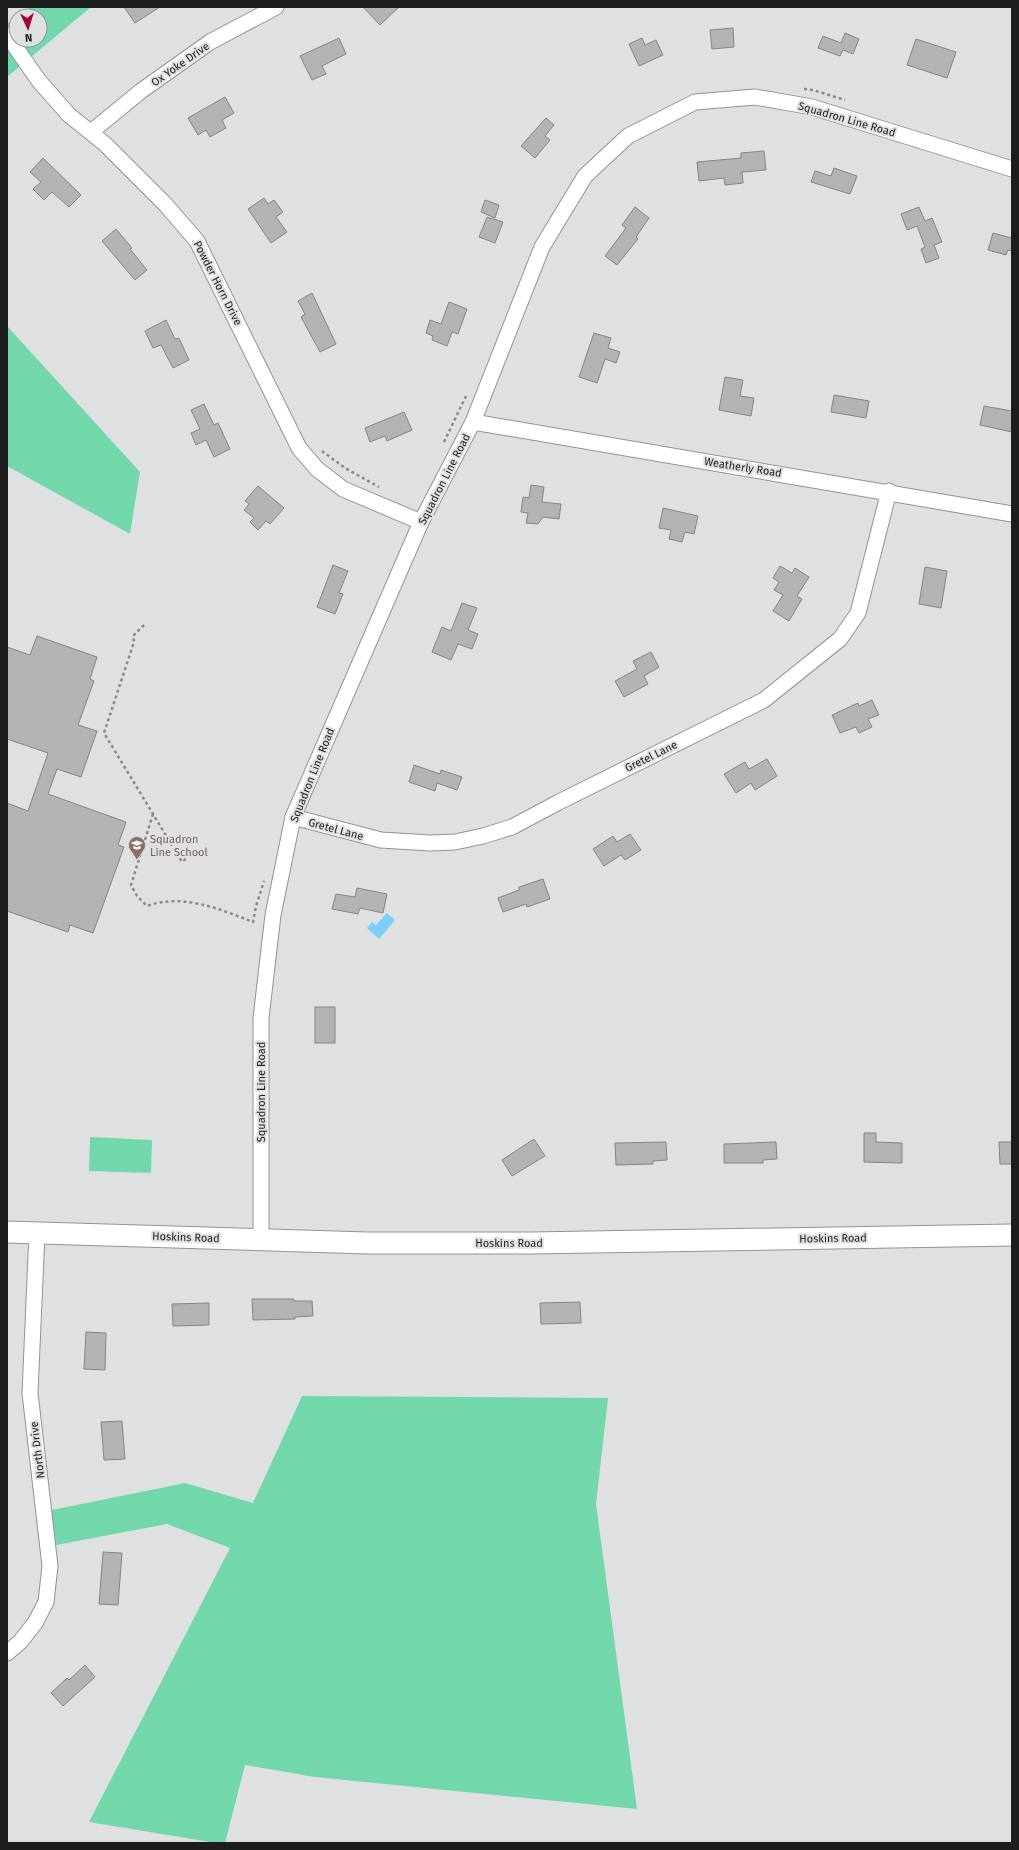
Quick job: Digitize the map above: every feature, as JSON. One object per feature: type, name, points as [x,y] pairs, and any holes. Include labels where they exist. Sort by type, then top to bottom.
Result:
[{"type":"street","name":"Ox Yoke Drive","points":[[90,132],[141,91],[210,42],[276,7]]},
{"type":"street","name":"Powder Horn Drive","points":[[7,35],[39,81],[68,115],[105,144],[165,204],[197,241],[299,448],[317,469],[343,490],[421,522]]},
{"type":"street","name":"Squadron Line Road","points":[[261,1240],[261,1018],[273,915],[293,817],[421,522],[473,422],[542,248],[585,176],[628,136],[695,102],[755,97],[812,107],[1012,169]]},
{"type":"street","name":"Weatherly Road","points":[[473,422],[1012,514]]},
{"type":"street","name":"Gretel Lane","points":[[293,817],[381,840],[430,843],[455,842],[483,836],[512,827],[764,700],[840,639],[858,613],[889,492]]},
{"type":"street","name":"Hoskins Road","points":[[7,1232],[367,1243],[531,1243],[1012,1235]]},
{"type":"street","name":"North Drive","points":[[7,1653],[20,1642],[35,1623],[46,1602],[50,1566],[30,1394],[37,1233]]},
{"type":"path","points":[[798,89],[813,90],[850,102]]},
{"type":"path","points":[[442,447],[469,390]]},
{"type":"path","points":[[144,625],[133,636],[134,642],[104,733],[182,862],[189,856]]},
{"type":"path","points":[[153,814],[131,885],[137,896],[147,906],[160,902],[190,902],[231,913],[253,922],[265,876]]},
{"type":"green space","points":[[91,7],[48,43],[48,8],[30,8]]},
{"type":"green space","points":[[8,23],[8,48],[42,48],[7,77]]},
{"type":"green space","points":[[7,326],[140,472],[130,534],[7,466]]},
{"type":"green space","points":[[90,1137],[152,1140],[151,1173],[89,1171]]},
{"type":"green space","points":[[302,1396],[608,1398],[596,1504],[637,1809],[315,1777],[245,1765],[225,1843],[216,1843],[89,1822],[230,1548],[167,1524],[51,1546],[47,1511],[185,1483],[253,1503]]},
{"type":"water","points":[[387,913],[395,920],[379,939],[367,928],[372,922],[376,925]]},
{"type":"building","points":[[124,7],[160,7],[135,23]]},
{"type":"building","points":[[363,7],[399,7],[380,25]]},
{"type":"building","points":[[733,28],[734,47],[712,49],[710,30]]},
{"type":"building","points":[[845,33],[859,39],[853,54],[843,50],[840,56],[818,48],[823,36],[841,43]]},
{"type":"building","points":[[339,38],[346,54],[322,66],[326,74],[312,80],[300,56]]},
{"type":"building","points":[[642,38],[645,45],[656,40],[663,55],[639,66],[629,44]]},
{"type":"building","points":[[916,39],[956,52],[947,78],[907,65]]},
{"type":"building","points":[[225,97],[234,113],[222,120],[226,128],[210,137],[206,130],[198,135],[188,118]]},
{"type":"building","points":[[546,118],[554,125],[545,136],[550,140],[535,158],[521,146]]},
{"type":"building","points":[[764,151],[766,170],[742,172],[743,183],[725,185],[724,178],[699,181],[697,162],[741,158],[741,153]]},
{"type":"building","points":[[43,158],[81,195],[69,207],[52,192],[44,200],[33,189],[41,182],[30,172]]},
{"type":"building","points":[[834,168],[857,176],[850,194],[811,182],[815,171],[831,176]]},
{"type":"building","points":[[264,198],[268,204],[274,200],[283,212],[276,217],[287,232],[271,243],[248,209]]},
{"type":"building","points":[[485,200],[499,205],[495,218],[481,212]]},
{"type":"building","points":[[635,207],[649,218],[636,237],[638,239],[617,265],[605,256],[626,228],[622,225]]},
{"type":"building","points":[[919,207],[925,221],[932,218],[942,242],[934,245],[939,258],[926,263],[921,249],[925,247],[917,226],[907,230],[901,214]]},
{"type":"building","points":[[487,217],[503,222],[495,243],[479,237]]},
{"type":"building","points":[[116,229],[132,248],[130,249],[147,270],[135,280],[102,241]]},
{"type":"building","points":[[993,233],[1012,238],[1012,251],[1008,250],[1006,255],[988,250]]},
{"type":"building","points":[[312,293],[336,344],[320,352],[301,317],[305,314],[298,301]]},
{"type":"building","points":[[449,302],[467,309],[458,334],[452,332],[447,346],[432,340],[433,336],[426,333],[430,320],[441,324]]},
{"type":"building","points":[[166,320],[175,339],[179,338],[189,360],[173,368],[161,345],[153,348],[145,331]]},
{"type":"building","points":[[594,333],[611,338],[608,348],[620,352],[616,363],[605,359],[597,383],[579,377]]},
{"type":"building","points":[[725,377],[743,380],[740,396],[754,398],[751,416],[719,410]]},
{"type":"building","points":[[834,395],[869,401],[866,418],[831,412]]},
{"type":"building","points":[[204,404],[214,425],[218,423],[230,449],[214,457],[206,440],[196,445],[191,433],[200,429],[191,410]]},
{"type":"building","points":[[984,406],[1012,411],[1012,432],[980,425]]},
{"type":"building","points":[[404,412],[412,430],[387,441],[385,436],[370,442],[365,428]]},
{"type":"building","points":[[531,485],[544,487],[542,502],[561,504],[559,519],[543,517],[538,524],[526,523],[528,513],[521,512],[523,497],[529,498]]},
{"type":"building","points":[[258,486],[284,508],[270,524],[266,521],[258,530],[250,522],[254,518],[244,510],[249,504],[245,501]]},
{"type":"building","points":[[663,508],[698,516],[694,534],[685,532],[682,542],[669,539],[671,530],[659,528]]},
{"type":"building","points":[[333,565],[348,571],[339,593],[343,594],[335,614],[317,607]]},
{"type":"building","points":[[780,566],[792,573],[795,568],[809,577],[797,596],[802,599],[789,621],[773,611],[783,595],[774,590],[779,582],[773,578]]},
{"type":"building","points":[[925,567],[947,571],[941,608],[919,604]]},
{"type":"building","points":[[462,603],[477,608],[468,630],[478,634],[472,649],[458,644],[451,660],[432,652],[442,627],[451,631]]},
{"type":"building","points":[[37,636],[97,657],[90,679],[94,681],[78,725],[97,731],[81,777],[57,769],[48,794],[126,822],[118,845],[124,847],[93,933],[70,925],[68,932],[7,911],[7,803],[28,811],[48,753],[7,739],[7,647],[30,655]]},
{"type":"building","points":[[651,652],[659,667],[644,676],[648,684],[624,697],[615,681],[637,669],[633,661]]},
{"type":"building","points":[[872,700],[879,715],[868,719],[872,727],[859,733],[856,727],[840,733],[832,715],[858,703],[859,706]]},
{"type":"building","points":[[767,759],[777,776],[755,790],[751,783],[736,793],[724,774],[745,762],[749,769]]},
{"type":"building","points":[[414,765],[440,774],[441,770],[462,777],[457,790],[437,783],[435,791],[409,782]]},
{"type":"building","points":[[630,834],[641,850],[625,860],[621,855],[604,866],[593,849],[613,836],[617,842]]},
{"type":"building","points":[[543,879],[550,899],[527,907],[526,904],[503,912],[498,898],[519,890],[519,887]]},
{"type":"building","points":[[357,888],[387,894],[383,913],[360,908],[358,914],[332,909],[336,894],[355,897]]},
{"type":"building","points":[[315,1007],[335,1007],[335,1043],[315,1043]]},
{"type":"building","points":[[864,1133],[876,1133],[876,1142],[902,1143],[902,1163],[864,1162]]},
{"type":"building","points":[[534,1139],[545,1156],[512,1176],[502,1160]]},
{"type":"building","points":[[666,1142],[667,1160],[653,1161],[653,1164],[616,1165],[615,1143]]},
{"type":"building","points":[[776,1142],[777,1159],[763,1160],[763,1163],[724,1163],[724,1144]]},
{"type":"building","points":[[999,1142],[1012,1142],[1012,1164],[1000,1164]]},
{"type":"building","points":[[252,1299],[294,1299],[294,1301],[312,1301],[313,1316],[295,1317],[295,1319],[253,1320]]},
{"type":"building","points":[[580,1302],[581,1323],[541,1324],[540,1303]]},
{"type":"building","points":[[209,1303],[209,1325],[173,1326],[172,1304]]},
{"type":"building","points":[[86,1332],[106,1333],[105,1370],[84,1369]]},
{"type":"building","points":[[122,1421],[125,1459],[104,1460],[101,1422]]},
{"type":"building","points":[[103,1552],[122,1553],[118,1605],[99,1604]]},
{"type":"building","points":[[85,1665],[95,1677],[63,1706],[51,1693],[67,1678],[69,1680]]},
{"type":"place","name":"Squadron Line School","points":[[137,860]]}]
